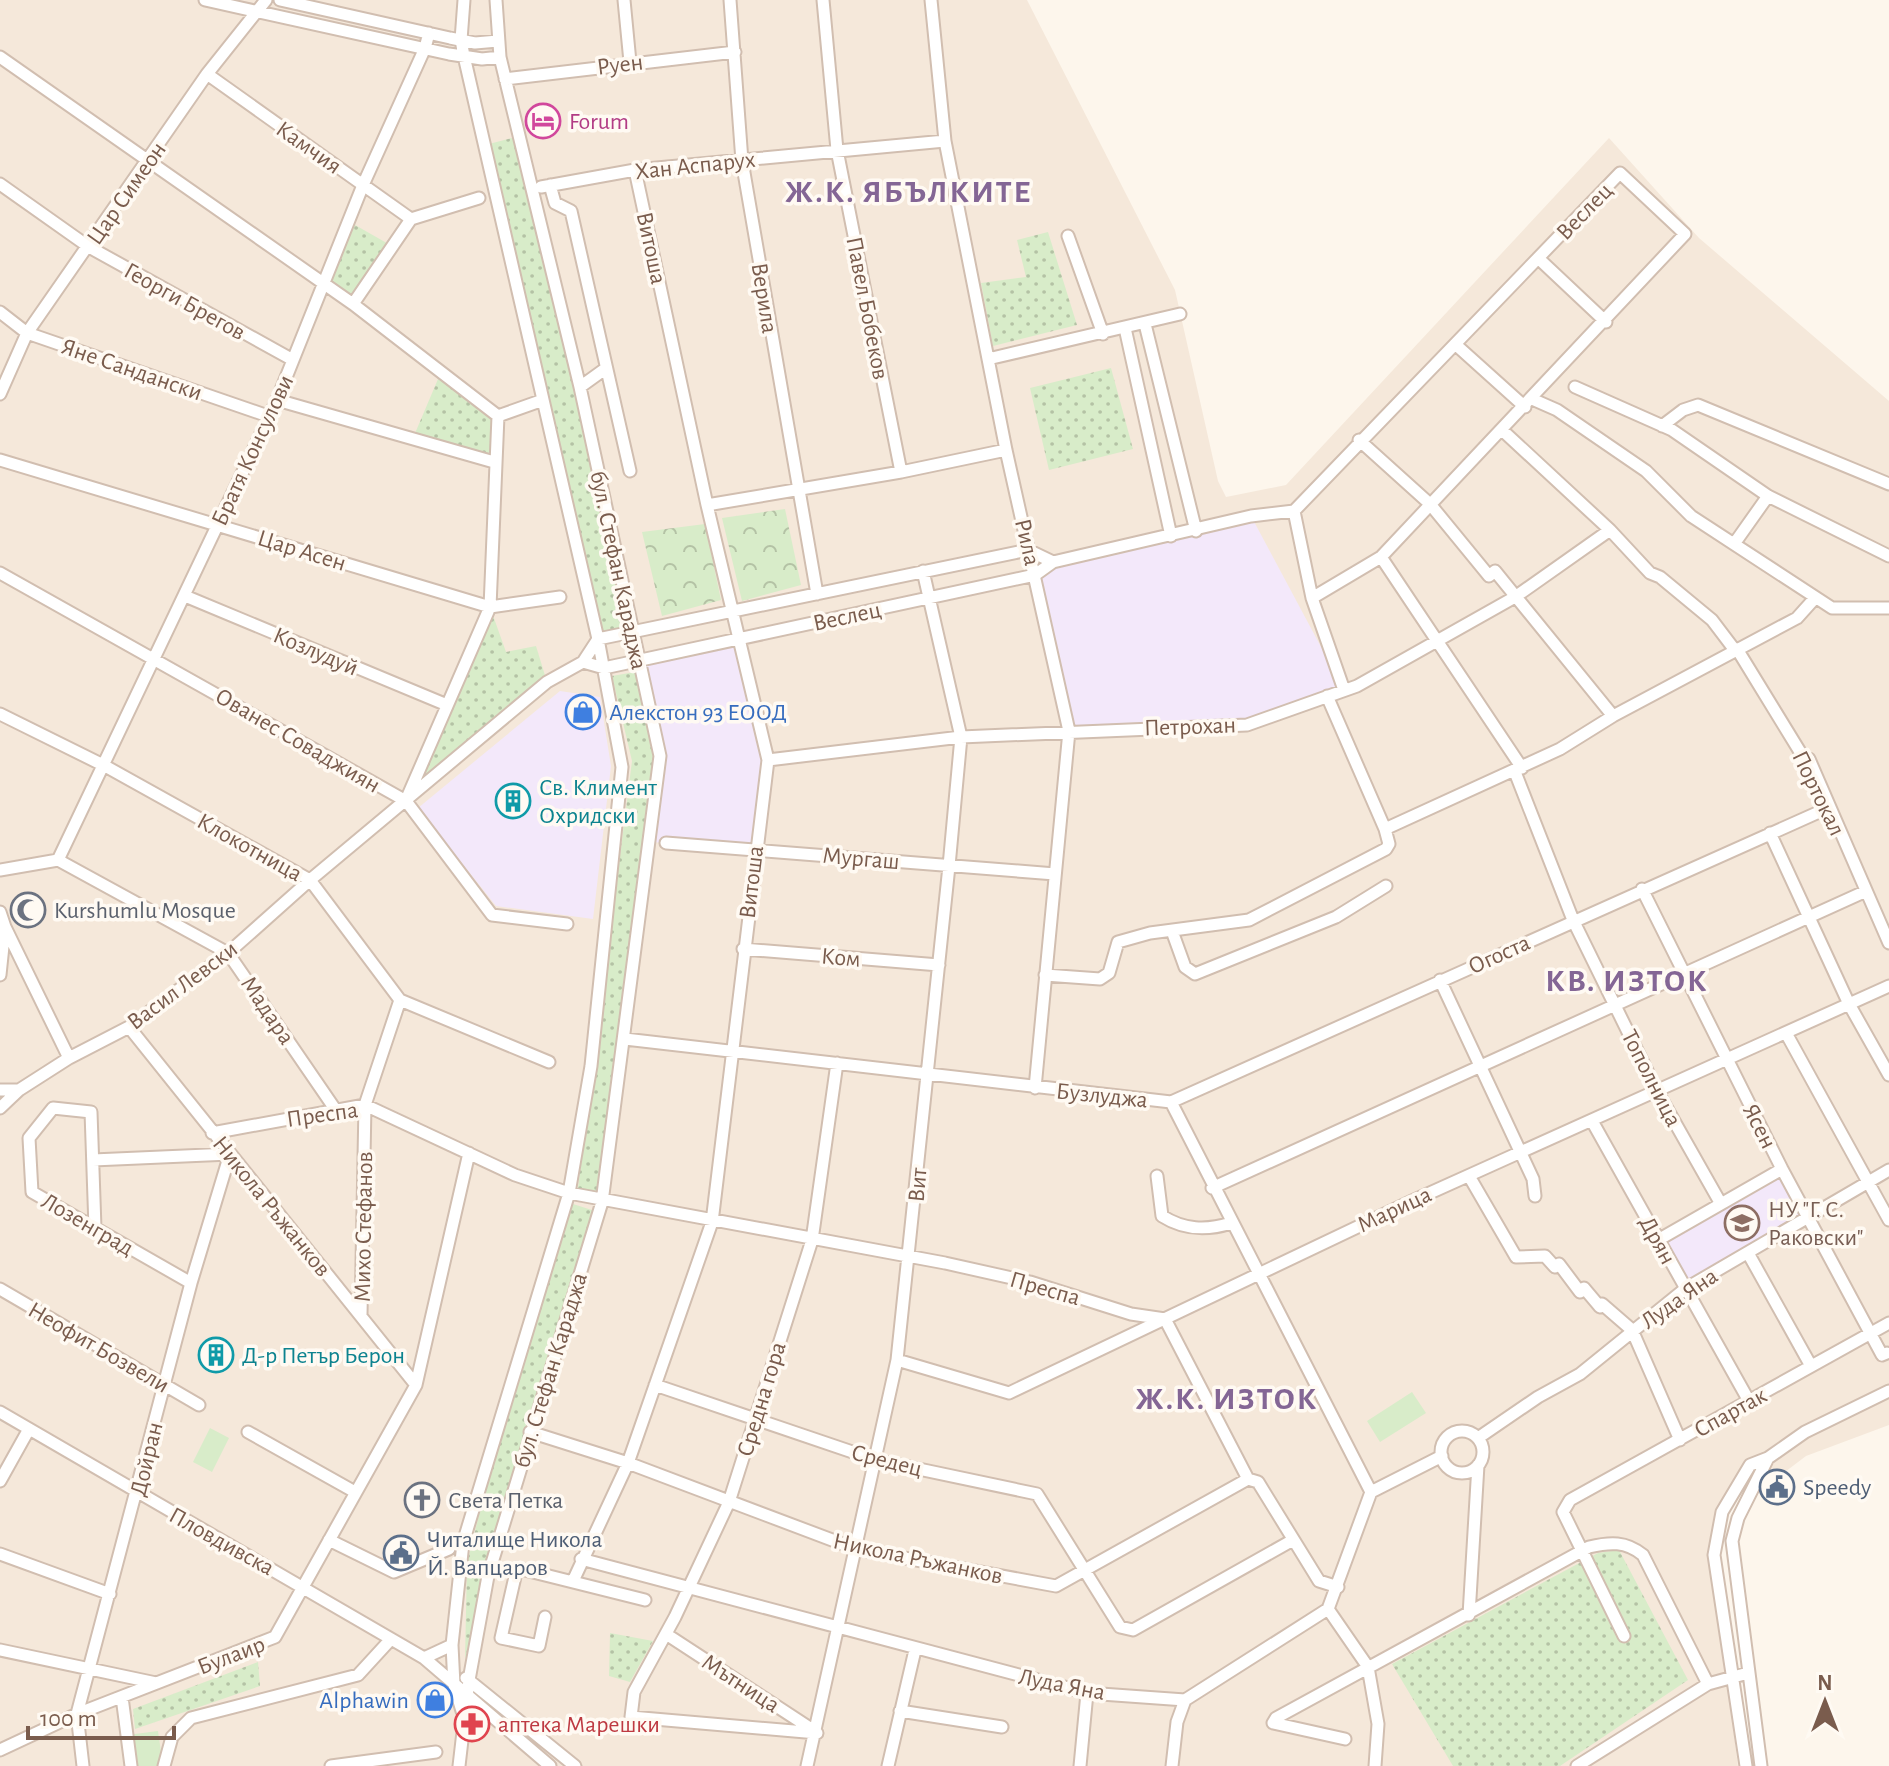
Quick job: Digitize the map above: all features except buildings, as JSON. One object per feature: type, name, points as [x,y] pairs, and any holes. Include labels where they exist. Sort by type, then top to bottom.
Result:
[{"type":"street","points":[[205,0],[262,5],[425,48],[464,56],[500,57]]},
{"type":"street","points":[[280,0],[461,40],[498,41]]},
{"type":"street","name":"бул. Стефан Караджа","points":[[464,0],[461,40],[464,56],[598,639],[622,767],[591,1066],[569,1193],[463,1543],[448,1671],[464,1719]]},
{"type":"street","name":"бул. Стефан Караджа","points":[[464,1719],[488,1576],[602,1202],[660,756],[580,387],[500,57],[496,0]]},
{"type":"street","points":[[624,0],[630,62]]},
{"type":"street","name":"Верила","points":[[730,0],[742,161],[796,489],[817,594]]},
{"type":"street","name":"Павел Бобеков","points":[[823,0],[837,150],[901,472]]},
{"type":"street","name":"Рила","points":[[931,0],[945,141],[1006,450],[1069,731],[1035,1088]]},
{"type":"street","name":"Цар Симеон","points":[[0,394],[27,333],[207,74],[262,5]]},
{"type":"street","name":"Братя Консулови","points":[[58,860],[277,400],[363,185],[429,33]]},
{"type":"street","name":"Руен","points":[[505,79],[735,52]]},
{"type":"street","points":[[0,57],[147,163],[353,304],[498,416],[543,400]]},
{"type":"street","name":"Камчия","points":[[207,74],[411,219]]},
{"type":"street","name":"Хан Аспарух","points":[[605,369],[571,211],[555,203],[545,186],[635,170],[945,141]]},
{"type":"street","name":"Витоша","points":[[573,1581],[628,1463],[712,1222],[768,760],[707,505],[635,170]]},
{"type":"street","name":"Веслец","points":[[604,668],[1035,575],[1053,562],[1251,516],[1294,511],[1359,440],[1620,173],[1685,234],[1606,322],[1381,557],[1312,598]]},
{"type":"street","name":"Георги Брегов","points":[[0,184],[89,247],[293,360]]},
{"type":"street","points":[[353,304],[411,219],[479,198]]},
{"type":"street","points":[[1068,236],[1103,334]]},
{"type":"street","points":[[1538,258],[1606,322]]},
{"type":"street","name":"Яне Сандански","points":[[0,312],[27,333],[268,416]]},
{"type":"street","points":[[988,359],[1180,314]]},
{"type":"street","points":[[1145,324],[1196,531]]},
{"type":"street","points":[[1125,328],[1171,536]]},
{"type":"street","points":[[1455,344],[1529,403],[1557,410],[1646,471],[1691,516],[1815,598],[1832,608],[1889,608]]},
{"type":"street","points":[[580,387],[605,369],[630,471]]},
{"type":"street","points":[[1575,387],[1662,426],[1768,496],[1889,556]]},
{"type":"street","points":[[277,400],[494,462]]},
{"type":"street","points":[[1662,426],[1683,410],[1698,405],[1889,484]]},
{"type":"street","name":"Васил Левски","points":[[406,801],[490,607],[498,416]]},
{"type":"street","name":"Портокал","points":[[1502,430],[1610,530],[1650,573],[1660,577],[1712,620],[1736,649],[1805,760],[1809,759],[1864,892],[1889,943]]},
{"type":"street","points":[[1359,440],[1430,504],[1489,576],[1495,571],[1613,716]]},
{"type":"street","points":[[707,505],[901,472],[1006,450]]},
{"type":"street","name":"Цар Асен","points":[[0,460],[490,607],[560,597]]},
{"type":"street","points":[[1734,544],[1768,496]]},
{"type":"street","points":[[1294,511],[1312,598],[1344,690]]},
{"type":"street","name":"Петрохан","points":[[768,760],[961,737],[1247,725],[1344,690],[1436,641],[1515,597],[1610,530]]},
{"type":"street","points":[[1028,550],[1053,562]]},
{"type":"street","name":"Веслец","points":[[598,639],[1028,550]]},
{"type":"street","name":"Тополница","points":[[1381,557],[1518,770],[1573,920],[1657,1091],[1721,1204]]},
{"type":"street","name":"Вит","points":[[807,1766],[841,1628],[897,1360],[949,866],[961,737],[923,571]]},
{"type":"street","name":"Ованес Соваджиян","points":[[0,573],[406,801],[492,915],[567,924]]},
{"type":"street","name":"Козлудуй","points":[[185,596],[447,705]]},
{"type":"street","points":[[1385,829],[1518,770],[1797,618],[1815,598]]},
{"type":"street","points":[[598,639],[583,662],[604,668]]},
{"type":"street","name":"Васил Левски","points":[[0,1108],[19,1090],[69,1058],[129,1027],[228,953],[310,880],[547,682],[583,662]]},
{"type":"street","points":[[1045,975],[1100,979],[1109,973],[1118,942],[1249,920],[1386,849],[1389,844],[1385,829],[1327,696]]},
{"type":"street","name":"Клокотница","points":[[0,714],[105,766],[310,880],[400,1000]]},
{"type":"street","name":"Огоста","points":[[1171,1102],[1828,808]]},
{"type":"street","points":[[1770,833],[1849,1004],[1889,1075]]},
{"type":"street","name":"Мургаш","points":[[666,843],[1055,874]]},
{"type":"street","points":[[1,870],[58,860]]},
{"type":"street","name":"Мадара","points":[[58,860],[228,953],[335,1109]]},
{"type":"street","points":[[1172,931],[1185,967],[1195,974],[1336,917],[1386,886]]},
{"type":"street","name":"Ясен","points":[[1642,889],[1782,1169],[1882,1355],[1887,1353]]},
{"type":"street","points":[[1212,1188],[1864,892]]},
{"type":"street","points":[[0,912],[69,1058]]},
{"type":"street","points":[[0,975],[5,927]]},
{"type":"street","name":"Ком","points":[[743,949],[939,965]]},
{"type":"street","points":[[1440,980],[1533,1179],[1535,1196]]},
{"type":"street","name":"Марица","points":[[897,1360],[1009,1393],[1257,1272],[1889,986]]},
{"type":"street","points":[[400,1000],[549,1062]]},
{"type":"street","name":"Михо Стефанов","points":[[361,1315],[365,1105],[400,1000]]},
{"type":"street","name":"Никола Ръжанков","points":[[129,1027],[416,1385]]},
{"type":"street","points":[[1786,1033],[1889,1220]]},
{"type":"street","name":"Бузлуджа","points":[[625,1039],[1171,1102],[1212,1188],[1371,1492]]},
{"type":"street","name":"Средна гора","points":[[817,1733],[631,1717],[634,1692],[666,1634],[729,1502],[812,1240],[837,1063]]},
{"type":"street","points":[[0,1090],[19,1090]]},
{"type":"street","name":"Преспа","points":[[212,1133],[365,1105],[515,1175],[602,1202],[1030,1282],[1131,1314],[1165,1319]]},
{"type":"street","name":"Лозенград","points":[[93,1160],[91,1112],[53,1108],[29,1138],[32,1192],[191,1283]]},
{"type":"street","name":"Дрян","points":[[1592,1121],[1749,1401]]},
{"type":"street","points":[[304,1587],[416,1385],[469,1153]]},
{"type":"street","points":[[95,1228],[93,1160],[230,1154]]},
{"type":"street","name":"Дойран","points":[[83,1766],[77,1714],[138,1494],[191,1283],[230,1154]]},
{"type":"street","points":[[1658,1240],[1782,1169]]},
{"type":"street","name":"Луда Яна","points":[[1371,1492],[1442,1456],[1442,1445],[1448,1436],[1458,1431],[1469,1432],[1478,1438],[1538,1397],[1580,1374],[1685,1289],[1889,1170]]},
{"type":"street","points":[[1157,1176],[1162,1216],[1173,1223],[1213,1229],[1231,1223]]},
{"type":"street","points":[[1469,1176],[1516,1257],[1545,1256],[1555,1267],[1559,1264],[1580,1292],[1584,1288],[1600,1307],[1602,1304],[1632,1330],[1680,1440]]},
{"type":"street","points":[[1748,1253],[1811,1366]]},
{"type":"street","name":"Неофит Бозвели","points":[[0,1289],[199,1405]]},
{"type":"street","points":[[1165,1319],[1248,1479],[1258,1482],[1319,1581],[1338,1587]]},
{"type":"street","name":"Спартак","points":[[1580,1552],[1563,1512],[1570,1500],[1889,1323]]},
{"type":"street","name":"Средец","points":[[655,1385],[876,1460],[1037,1494],[1120,1627],[1133,1630],[1293,1540]]},
{"type":"street","points":[[1746,1766],[1714,1555],[1722,1512],[1750,1465],[1768,1458],[1805,1432],[1889,1391]]},
{"type":"street","name":"Пловдивска","points":[[0,1412],[424,1658],[469,1680],[575,1766]]},
{"type":"street","points":[[0,1481],[29,1429]]},
{"type":"street","points":[[248,1432],[355,1492]]},
{"type":"street","name":"Никола Ръжанков","points":[[530,1432],[628,1463],[856,1549],[1056,1586],[1248,1479]]},
{"type":"street","points":[[1469,1615],[1478,1465],[1484,1452],[1478,1438]]},
{"type":"street","points":[[0,1453],[15,1454]]},
{"type":"street","points":[[1442,1456],[1446,1465],[1462,1473],[1478,1465]]},
{"type":"street","points":[[1761,1766],[1732,1541],[1738,1518],[1768,1458]]},
{"type":"street","points":[[1172,1766],[1177,1722],[1185,1700],[1328,1609],[1371,1492]]},
{"type":"street","points":[[329,1540],[394,1572],[449,1549]]},
{"type":"street","points":[[1345,1739],[1273,1723],[1276,1718],[1580,1552],[1616,1542],[1634,1547],[1643,1555],[1708,1684]]},
{"type":"street","points":[[1580,1552],[1624,1636]]},
{"type":"street","points":[[0,1554],[110,1594]]},
{"type":"street","name":"Луда Яна","points":[[581,1559],[687,1590],[1087,1693],[1185,1700]]},
{"type":"street","points":[[545,1617],[539,1646],[501,1638],[517,1568],[645,1600]]},
{"type":"street","name":"Булаир","points":[[0,1750],[77,1714],[275,1637],[304,1587]]},
{"type":"street","points":[[1328,1609],[1368,1667],[1378,1724],[1375,1766]]},
{"type":"street","name":"Мътница","points":[[666,1634],[817,1733]]},
{"type":"street","points":[[164,1766],[172,1737],[191,1718],[358,1675],[391,1639]]},
{"type":"street","points":[[424,1658],[452,1645]]},
{"type":"street","points":[[0,1650],[158,1683]]},
{"type":"street","points":[[888,1766],[915,1650]]},
{"type":"street","points":[[1577,1766],[1591,1762],[1708,1684],[1748,1673]]},
{"type":"street","points":[[454,1685],[550,1766]]},
{"type":"street","points":[[1080,1766],[1087,1693]]},
{"type":"street","points":[[122,1697],[131,1766]]},
{"type":"street","points":[[900,1711],[1002,1727]]},
{"type":"street","points":[[459,1766],[464,1719]]},
{"type":"street","points":[[331,1766],[436,1752]]},
{"type":"shaded area","points":[[0,0],[1027,0],[1175,290],[1218,481],[1226,497],[1286,485],[1609,138],[1699,238],[1889,401],[1889,1425],[1806,1456],[1768,1485],[1746,1464],[1714,1519],[1712,1562],[1738,1766],[0,1766]]},
{"type":"shaded area","points":[[1251,516],[1344,690],[1247,725],[1069,731],[1035,575],[1133,540]]},
{"type":"shaded area","points":[[739,639],[768,760],[755,849],[651,842],[660,756],[638,660]]},
{"type":"shaded area","points":[[560,691],[600,697],[611,766],[593,919],[496,906],[418,808]]},
{"type":"shaded area","name":"НУ \"Г. С. Раковски\"","points":[[1777,1174],[1801,1216],[1688,1282],[1663,1241]]},
{"type":"green space","points":[[519,136],[632,633],[598,639],[485,145]]},
{"type":"green space","points":[[348,221],[392,246],[353,304],[323,284]]},
{"type":"green space","points":[[1048,232],[1077,325],[993,346],[981,283],[1026,277],[1017,240]]},
{"type":"green space","points":[[1111,368],[1133,449],[1049,470],[1030,388]]},
{"type":"green space","points":[[441,372],[498,416],[494,462],[413,438]]},
{"type":"green space","points":[[785,509],[801,585],[742,601],[722,518]]},
{"type":"green space","points":[[705,524],[721,600],[662,616],[642,532]]},
{"type":"green space","points":[[490,607],[506,652],[536,646],[547,682],[406,801]]},
{"type":"green space","points":[[635,672],[654,760],[599,1193],[578,1188],[632,761],[612,676]]},
{"type":"green space","points":[[573,1204],[595,1211],[486,1567],[465,1659],[467,1564],[487,1482]]},
{"type":"green space","points":[[1412,1392],[1426,1413],[1380,1442],[1367,1421]]},
{"type":"green space","points":[[210,1428],[229,1438],[212,1472],[193,1462]]},
{"type":"green space","points":[[1619,1550],[1688,1680],[1560,1766],[1453,1766],[1392,1664],[1598,1553]]},
{"type":"green space","points":[[610,1633],[653,1641],[630,1682],[609,1676]]},
{"type":"green space","points":[[258,1662],[260,1686],[135,1729],[133,1709]]},
{"type":"green space","points":[[158,1731],[163,1766],[131,1766],[127,1735]]},
{"type":"place","name":"Forum","points":[[543,121]]},
{"type":"place","name":"Алекстон 93 ЕООД","points":[[583,712]]},
{"type":"place","name":"Св. Климент Охридски","points":[[513,801]]},
{"type":"place","name":"Kurshumlu Mosque","points":[[28,910]]},
{"type":"place","name":"НУ \"Г. С. Раковски\"","points":[[1742,1223]]},
{"type":"place","name":"Д-р Петър Берон","points":[[216,1355]]},
{"type":"place","name":"Speedy","points":[[1777,1487]]},
{"type":"place","name":"Света Петка","points":[[422,1500]]},
{"type":"place","name":"Читалище Никола Й. Вапцаров","points":[[401,1553]]},
{"type":"place","name":"Alphawin","points":[[435,1700]]},
{"type":"place","name":"аптека Марешки","points":[[472,1724]]},
{"type":"district","name":"Ж.К. ЯБЪЛКИТЕ","points":[[909,191]]},
{"type":"district","name":"КВ. ИЗТОК","points":[[1627,980]]},
{"type":"district","name":"Ж.К. ИЗТОК","points":[[1227,1398]]}]
